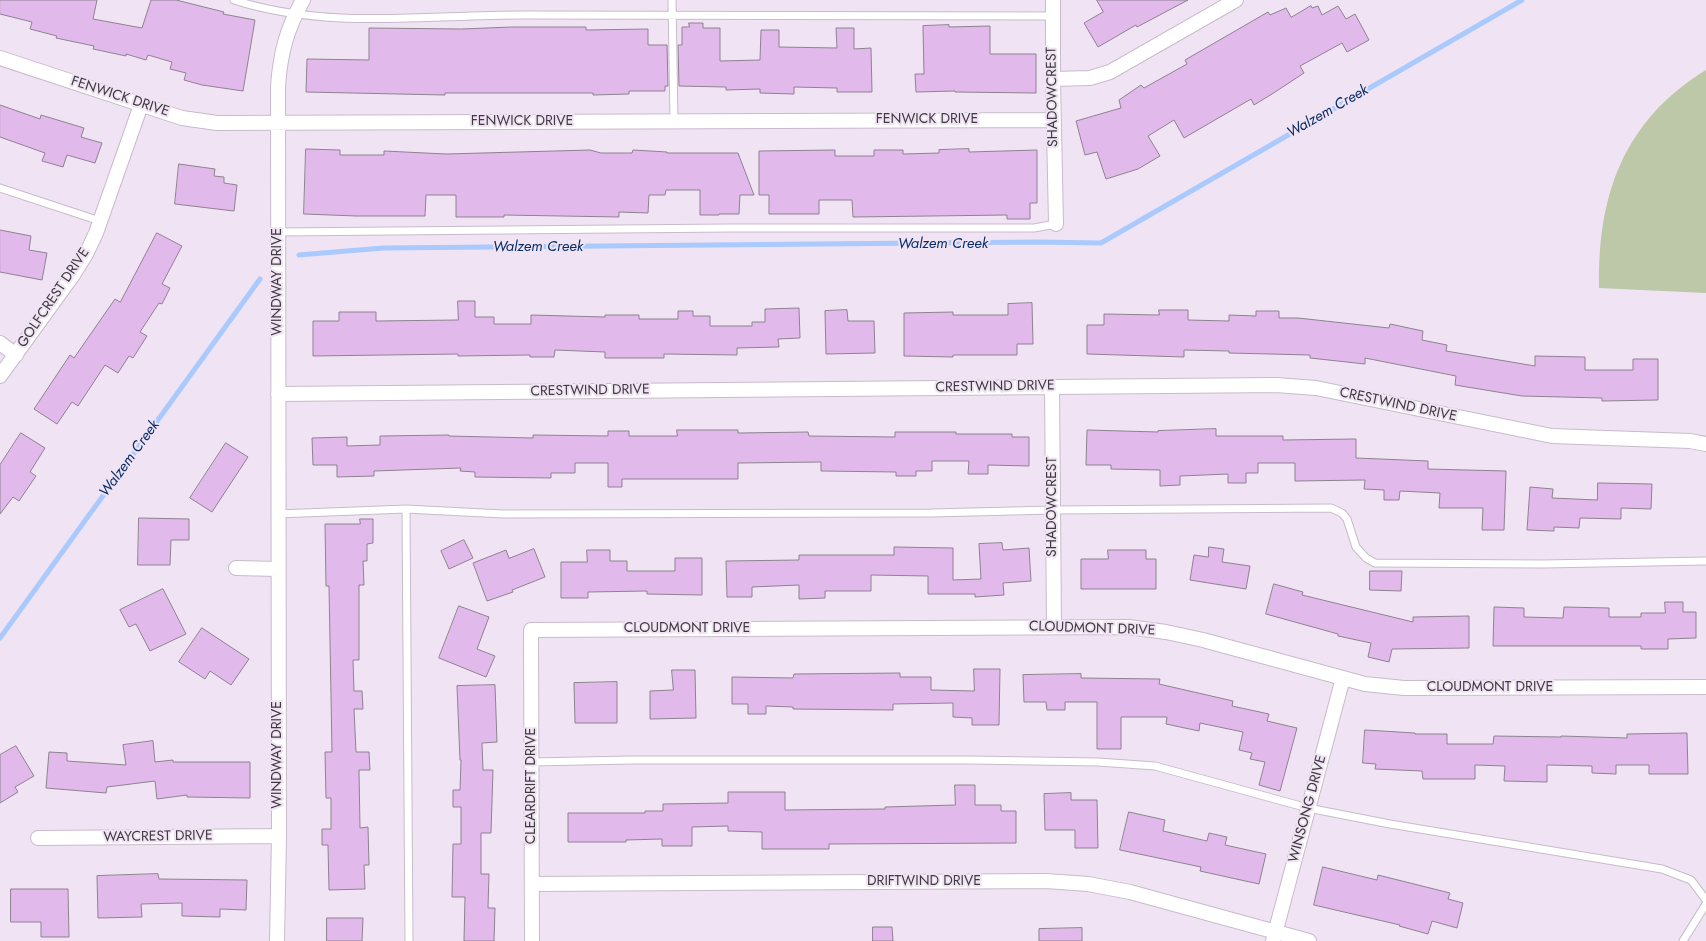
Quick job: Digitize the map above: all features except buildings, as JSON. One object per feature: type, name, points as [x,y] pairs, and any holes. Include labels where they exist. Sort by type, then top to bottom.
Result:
[{"type":"street","name":"WINDWAY DRIVE","points":[[277,941],[279,62],[285,42],[303,0]]},
{"type":"street","name":"SHADOWCREST","points":[[1053,0],[1053,120],[1056,224]]},
{"type":"street","points":[[1053,79],[1090,78],[1110,72],[1236,0]]},
{"type":"street","name":"FENWICK DRIVE","points":[[0,58],[182,118],[217,122],[1053,120]]},
{"type":"street","name":"GOLFCREST DRIVE","points":[[0,376],[74,275],[86,254],[142,105]]},
{"type":"street","points":[[0,343],[16,354]]},
{"type":"street","name":"CRESTWIND DRIVE","points":[[278,394],[1276,386],[1316,388],[1552,436],[1706,444]]},
{"type":"street","name":"SHADOWCREST","points":[[1052,387],[1054,627]]},
{"type":"street","points":[[236,568],[278,569]]},
{"type":"street","name":"CLOUDMONT DRIVE","points":[[532,630],[1128,627],[1204,640],[1365,684],[1404,688],[1706,687]]},
{"type":"street","name":"CLEARDRIFT DRIVE","points":[[532,630],[532,941]]},
{"type":"street","name":"WINSONG DRIVE","points":[[1274,936],[1343,678]]},
{"type":"street","name":"WAYCREST DRIVE","points":[[38,838],[278,836]]},
{"type":"street","name":"DRIFTWIND DRIVE","points":[[532,884],[1046,881],[1088,884],[1130,892],[1274,936],[1309,941]]},
{"type":"lane","points":[[234,0],[260,8],[296,14],[371,19],[516,15],[862,14],[1053,16]]},
{"type":"lane","points":[[672,0],[674,121]]},
{"type":"lane","points":[[0,188],[100,221]]},
{"type":"lane","points":[[279,232],[692,228],[1024,228],[1056,224]]},
{"type":"lane","points":[[278,514],[406,509],[504,514],[932,513],[1331,508],[1342,513],[1347,519],[1356,547],[1366,558],[1375,563],[1543,564],[1706,561]]},
{"type":"lane","points":[[406,509],[409,941]]},
{"type":"lane","points":[[532,762],[770,760],[1098,762],[1155,766],[1308,808],[1390,824],[1662,869],[1691,880],[1706,900]]},
{"type":"lane","points":[[1683,941],[1706,904]]},
{"type":"green space","points":[[1706,70],[1706,293],[1599,288],[1603,222],[1610,191],[1621,163],[1636,136],[1654,112],[1678,90]]},
{"type":"waterway","name":"Walzem Creek","points":[[299,255],[383,248],[1101,243],[1522,0]]},
{"type":"waterway","name":"Walzem Creek","points":[[0,638],[260,279]]}]
